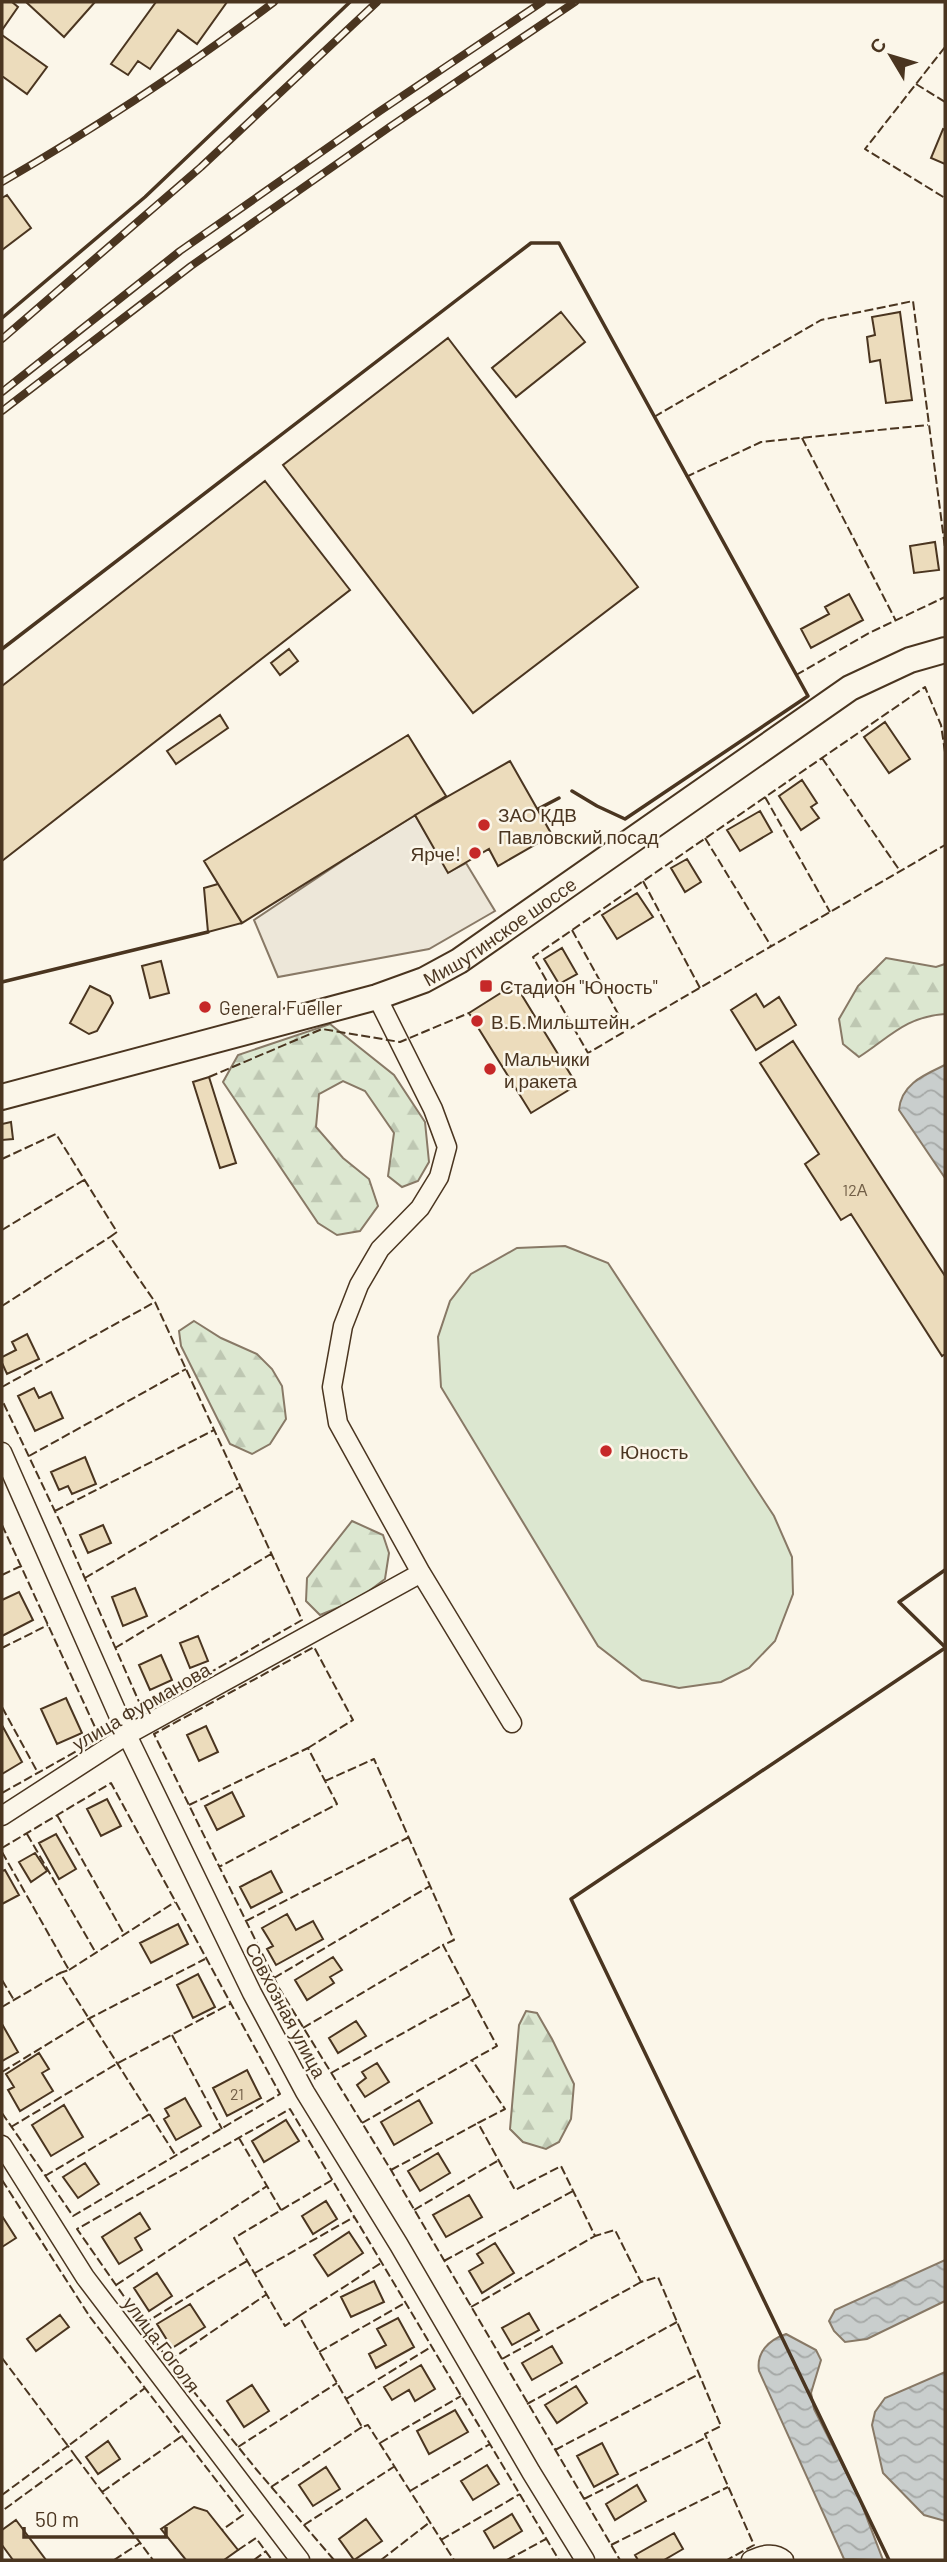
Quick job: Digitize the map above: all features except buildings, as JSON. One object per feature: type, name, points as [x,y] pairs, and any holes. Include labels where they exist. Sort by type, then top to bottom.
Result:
[{"type":"main road","name":"Мишутинское шоссе","points":[[2,1097],[377,997],[424,980],[459,961],[850,688],[899,664],[945,650]]},
{"type":"street","points":[[377,997],[433,1109],[447,1147],[439,1177],[420,1208],[380,1249],[359,1286],[343,1326],[332,1387],[338,1423],[421,1573],[512,1723]]},
{"type":"street","name":"Совхозная улица","points":[[2,1452],[127,1735],[252,1993],[305,2092],[399,2245],[585,2560]]},
{"type":"street","name":"улица Фурманова","points":[[2,1816],[127,1735],[421,1573]]},
{"type":"street","name":"улица Гоголя","points":[[2,2145],[85,2277],[300,2560]]},
{"type":"street","points":[[751,2560],[764,2554],[784,2560]]},
{"type":"green space","points":[[886,958],[936,967],[945,964],[945,1014],[908,1024],[859,1057],[843,1044],[839,1019],[858,986]]},
{"type":"green space","points":[[330,1024],[394,1075],[425,1122],[429,1162],[418,1181],[402,1187],[388,1176],[394,1133],[365,1091],[343,1081],[319,1094],[316,1127],[343,1158],[369,1179],[378,1206],[360,1231],[337,1235],[318,1223],[223,1082],[238,1055]]},
{"type":"green space","name":"Юность","points":[[565,1246],[608,1263],[774,1516],[792,1557],[793,1594],[775,1641],[749,1668],[721,1682],[679,1688],[642,1680],[598,1646],[441,1387],[438,1337],[450,1301],[471,1274],[517,1248]]},
{"type":"green space","points":[[194,1321],[221,1338],[257,1354],[272,1369],[282,1386],[286,1419],[270,1444],[252,1454],[230,1444],[181,1346],[179,1331]]},
{"type":"green space","points":[[352,1521],[383,1535],[389,1553],[385,1579],[357,1600],[320,1615],[306,1601],[307,1578]]},
{"type":"green space","points":[[526,2011],[537,2013],[574,2084],[571,2119],[559,2142],[546,2149],[523,2142],[510,2129],[519,2025]]},
{"type":"shaded area","points":[[415,815],[449,872],[466,863],[495,911],[429,949],[278,977],[254,920]]},
{"type":"water","points":[[945,1065],[945,1178],[899,1110],[904,1093],[909,1087]]},
{"type":"water","points":[[945,2260],[945,2301],[867,2339],[845,2342],[834,2331],[829,2321],[835,2310]]},
{"type":"water","points":[[786,2334],[816,2350],[821,2360],[811,2393],[814,2409],[860,2500],[883,2560],[844,2559],[759,2371],[760,2358],[765,2348]]},
{"type":"water","points":[[945,2372],[945,2521],[924,2515],[883,2473],[872,2425],[875,2412],[885,2398]]},
{"type":"railway","points":[[2,182],[141,96],[274,2]]},
{"type":"railway","points":[[2,339],[201,167],[377,2]]},
{"type":"railway","points":[[2,392],[180,251],[542,2]]},
{"type":"railway","points":[[2,411],[191,266],[575,2]]},
{"type":"fence","points":[[945,47],[865,149],[945,198]]},
{"type":"fence","points":[[916,84],[945,102]]},
{"type":"fence","points":[[654,417],[821,320],[913,301],[945,548]]},
{"type":"fence","points":[[686,477],[761,442],[928,425]]},
{"type":"fence","points":[[802,438],[896,621]]},
{"type":"fence","points":[[796,675],[869,633],[945,597]]},
{"type":"fence","points":[[945,752],[941,725],[925,687],[533,957],[588,1053],[945,845]]},
{"type":"fence","points":[[822,758],[900,871]]},
{"type":"fence","points":[[765,797],[830,912]]},
{"type":"fence","points":[[705,838],[771,946]]},
{"type":"fence","points":[[643,881],[700,988]]},
{"type":"fence","points":[[572,930],[627,1030]]},
{"type":"fence","points":[[209,1077],[322,1029],[400,1042],[469,1013]]},
{"type":"fence","points":[[2,1159],[56,1134],[117,1232],[110,1237],[155,1302],[302,1620],[143,1711],[62,1526],[2,1400]]},
{"type":"fence","points":[[2,1230],[84,1180]]},
{"type":"fence","points":[[2,1306],[110,1237]]},
{"type":"fence","points":[[2,1387],[155,1302]]},
{"type":"fence","points":[[29,1456],[186,1369]]},
{"type":"fence","points":[[55,1511],[214,1430]]},
{"type":"fence","points":[[85,1578],[240,1487]]},
{"type":"fence","points":[[2,1525],[100,1738],[2,1793]]},
{"type":"fence","points":[[115,1648],[271,1554]]},
{"type":"fence","points":[[2,1575],[21,1566]]},
{"type":"fence","points":[[2,1648],[48,1625]]},
{"type":"fence","points":[[308,1748],[353,1720],[314,1647],[154,1734],[279,1988],[391,2170],[620,2560]]},
{"type":"fence","points":[[2,1707],[38,1773]]},
{"type":"fence","points":[[189,1805],[308,1748],[337,1804],[219,1867]]},
{"type":"fence","points":[[325,1781],[374,1759],[454,1940],[443,1945],[497,2046],[472,2060],[505,2109],[478,2123],[515,2190],[561,2166],[595,2236],[615,2230],[641,2282],[658,2277],[721,2426],[705,2434],[754,2545],[727,2560]]},
{"type":"fence","points":[[2,1848],[111,1783],[280,2094],[73,2216],[2,2113]]},
{"type":"fence","points":[[57,1815],[124,1934]]},
{"type":"fence","points":[[27,1834],[96,1953]]},
{"type":"fence","points":[[246,1921],[409,1837]]},
{"type":"fence","points":[[2,1852],[69,1970],[60,1973],[176,2156]]},
{"type":"fence","points":[[274,1978],[430,1886]]},
{"type":"fence","points":[[69,1970],[175,1902]]},
{"type":"fence","points":[[303,2028],[443,1945]]},
{"type":"fence","points":[[2,2072],[90,2018],[205,1959]]},
{"type":"fence","points":[[2,2007],[60,1973]]},
{"type":"fence","points":[[2,1980],[14,2000]]},
{"type":"fence","points":[[331,2073],[470,1996]]},
{"type":"fence","points":[[11,2127],[118,2063],[230,2004]]},
{"type":"fence","points":[[172,2035],[222,2129]]},
{"type":"fence","points":[[362,2123],[472,2060]]},
{"type":"fence","points":[[334,2560],[169,2361],[77,2229],[290,2109],[559,2560]]},
{"type":"fence","points":[[45,2176],[150,2114]]},
{"type":"fence","points":[[391,2170],[478,2123]]},
{"type":"fence","points":[[239,2138],[281,2210]]},
{"type":"fence","points":[[414,2210],[499,2160]]},
{"type":"fence","points":[[2,2180],[90,2317],[243,2515],[222,2530]]},
{"type":"fence","points":[[332,2180],[234,2238],[285,2326],[299,2316],[362,2427],[368,2425],[454,2560]]},
{"type":"fence","points":[[116,2285],[267,2186]]},
{"type":"fence","points":[[444,2261],[573,2191]]},
{"type":"fence","points":[[255,2273],[354,2217]]},
{"type":"fence","points":[[471,2307],[595,2236]]},
{"type":"fence","points":[[143,2324],[247,2261]]},
{"type":"fence","points":[[299,2316],[381,2263]]},
{"type":"fence","points":[[502,2359],[641,2282]]},
{"type":"fence","points":[[169,2361],[267,2294]]},
{"type":"fence","points":[[319,2352],[405,2303]]},
{"type":"fence","points":[[527,2404],[677,2322]]},
{"type":"fence","points":[[346,2399],[431,2347]]},
{"type":"fence","points":[[2,2358],[68,2446],[145,2388]]},
{"type":"fence","points":[[555,2450],[699,2374]]},
{"type":"fence","points":[[238,2447],[337,2383]]},
{"type":"fence","points":[[380,2443],[461,2396]]},
{"type":"fence","points":[[271,2487],[362,2427]]},
{"type":"fence","points":[[102,2492],[182,2436]]},
{"type":"fence","points":[[584,2499],[707,2437]]},
{"type":"fence","points":[[410,2491],[490,2444]]},
{"type":"fence","points":[[2,2495],[68,2446],[76,2457],[2,2511]]},
{"type":"fence","points":[[76,2457],[153,2560]]},
{"type":"fence","points":[[304,2525],[395,2466]]},
{"type":"fence","points":[[611,2545],[728,2487]]},
{"type":"fence","points":[[441,2540],[520,2494]]},
{"type":"fence","points":[[381,2560],[430,2522]]},
{"type":"fence","points":[[238,2550],[256,2538],[272,2560]]},
{"type":"fence","points":[[507,2560],[546,2539]]},
{"type":"fence","points":[[114,2560],[140,2543]]},
{"type":"fence","points":[[254,2560],[266,2551]]},
{"type":"wall","points":[[2,318],[145,197],[350,2]]},
{"type":"wall","points":[[2,649],[531,243],[559,243],[808,696],[625,819],[572,791]]},
{"type":"wall","points":[[538,809],[559,798]]},
{"type":"wall","points":[[2,982],[208,932]]},
{"type":"wall","points":[[945,1570],[899,1602],[945,1647]]},
{"type":"wall","points":[[889,2560],[571,1899],[945,1648]]},
{"type":"place","name":"ЗАО КДВ Павловский посад","points":[[484,825]]},
{"type":"place","name":"Ярче!","points":[[475,853]]},
{"type":"place","name":"Стадион \"Юность\"","points":[[486,986]]},
{"type":"place","name":"General Fueller","points":[[205,1007]]},
{"type":"place","name":"В.Б.Мильштейн","points":[[477,1021]]},
{"type":"place","name":"Мальчики и ракета","points":[[490,1069]]},
{"type":"place","name":"Юность","points":[[606,1451]]}]
